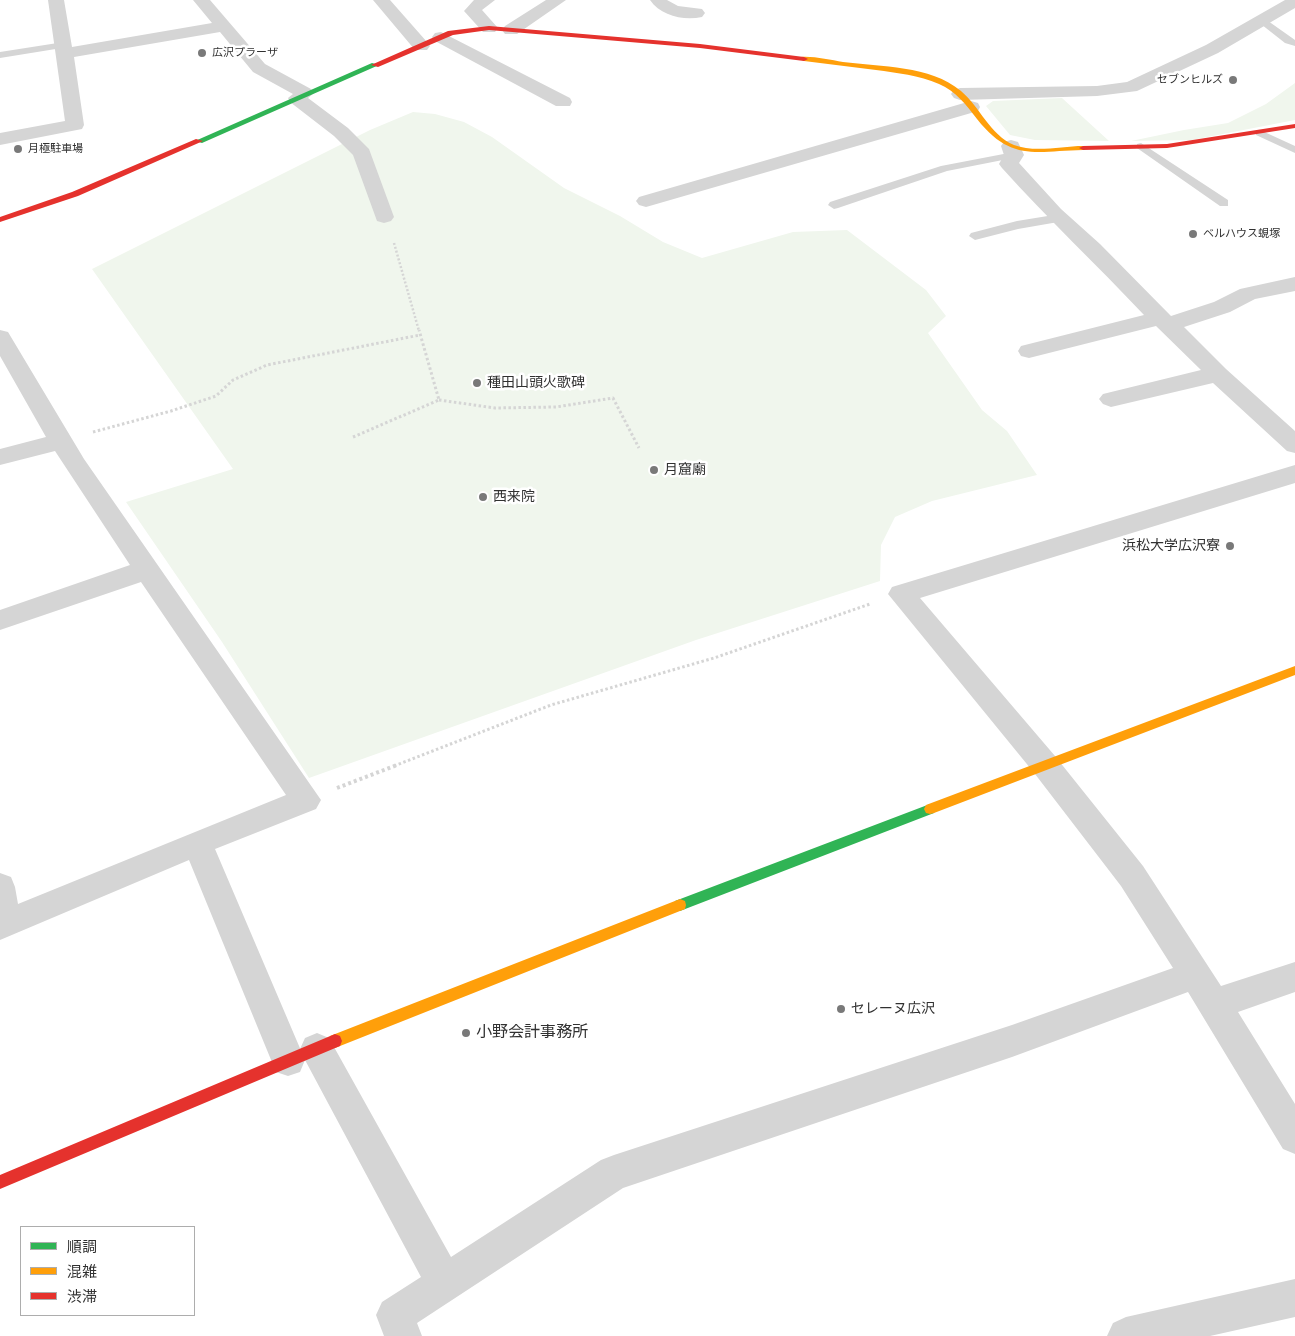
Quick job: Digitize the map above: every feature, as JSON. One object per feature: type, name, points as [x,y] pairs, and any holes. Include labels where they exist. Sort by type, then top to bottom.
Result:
[{"type":"street","points":[[0,140],[75,125],[65,49],[56,0]]},
{"type":"street","points":[[201,0],[259,68],[301,96],[362,153],[384,217]]},
{"type":"street","points":[[381,0],[421,46]]},
{"type":"street","points":[[487,0],[477,5],[473,12],[489,28]]},
{"type":"street","points":[[511,30],[558,0]]},
{"type":"street","points":[[658,0],[664,8],[669,10],[696,13]]},
{"type":"street","points":[[646,201],[966,101],[1131,87],[1212,49],[1295,1]]},
{"type":"street","points":[[65,49],[225,26]]},
{"type":"street","points":[[0,220],[75,194],[441,37],[460,30],[489,28],[700,46],[898,70],[928,77],[966,101],[995,136],[1013,151]]},
{"type":"street","points":[[441,37],[563,102]]},
{"type":"street","points":[[1013,151],[1021,149],[1079,149],[1189,144],[1295,126]]},
{"type":"street","points":[[1013,151],[1009,164],[1060,218],[1093,248],[1218,374],[1294,442]]},
{"type":"street","points":[[1029,351],[1222,307],[1248,294],[1295,284]]},
{"type":"street","points":[[0,337],[75,465],[306,800],[197,843],[3,925],[0,887]]},
{"type":"street","points":[[1111,399],[1218,374]]},
{"type":"street","points":[[0,457],[61,441]]},
{"type":"street","points":[[1295,474],[901,594],[1045,765],[1132,876],[1215,1004],[1295,1136]]},
{"type":"street","points":[[0,620],[146,570]]},
{"type":"street","points":[[0,1182],[303,1055],[704,895],[1295,670]]},
{"type":"street","points":[[197,843],[303,1055],[445,1284]]},
{"type":"street","points":[[403,1336],[396,1315],[614,1173],[1012,1041],[1195,975]]},
{"type":"street","points":[[1215,1004],[1295,977]]},
{"type":"street","points":[[1126,1336],[1295,1298]]},
{"type":"lane","points":[[1261,19],[1290,41],[1295,42]]},
{"type":"lane","points":[[0,55],[65,49]]},
{"type":"lane","points":[[1260,133],[1295,150]]},
{"type":"lane","points":[[1141,146],[1224,203]]},
{"type":"lane","points":[[834,205],[945,168],[1013,151]]},
{"type":"lane","points":[[975,236],[1017,225],[1060,218]]},
{"type":"path","points":[[384,217],[401,262],[439,400]]},
{"type":"path","points":[[61,441],[171,411],[216,396],[233,380],[267,365],[420,335]]},
{"type":"path","points":[[352,437],[439,400],[495,408],[556,407],[613,398],[639,448]]},
{"type":"path","points":[[306,800],[551,705],[714,658],[901,594]]},
{"type":"shaded area","points":[[1295,83],[1295,120],[1192,140],[1131,141],[1228,123],[1266,104]]},
{"type":"shaded area","points":[[1062,98],[1109,141],[1035,140],[1010,135],[986,106],[993,101]]},
{"type":"shaded area","points":[[413,112],[435,114],[464,122],[492,137],[564,188],[620,216],[663,242],[702,258],[793,232],[847,230],[926,290],[946,316],[928,333],[982,410],[1007,431],[1037,475],[932,501],[895,517],[881,545],[880,581],[696,640],[309,778],[222,642],[126,502],[233,469],[92,269],[370,130]]},
{"type":"traffic: fast","points":[[199,141],[375,65]]},
{"type":"traffic: fast","points":[[680,905],[930,809]]},
{"type":"traffic: slow","points":[[804,59],[913,73],[931,78],[959,93],[993,134],[1011,146],[1036,150],[1083,148]]},
{"type":"traffic: slow","points":[[930,809],[1295,670]]},
{"type":"traffic: slow","points":[[335,1041],[680,905]]},
{"type":"traffic: jam","points":[[375,65],[451,33],[489,28],[700,46],[804,59]]},
{"type":"traffic: jam","points":[[1083,148],[1167,146],[1295,126]]},
{"type":"traffic: jam","points":[[0,220],[75,194],[199,141]]},
{"type":"traffic: jam","points":[[0,1182],[335,1041]]},
{"type":"place","name":"広沢プラーザ","points":[[202,53]]},
{"type":"place","name":"セブンヒルズ","points":[[1233,80]]},
{"type":"place","name":"月極駐車場","points":[[18,149]]},
{"type":"place","name":"ベルハウス蜆塚","points":[[1193,234]]},
{"type":"place","name":"種田山頭火歌碑","points":[[477,383]]},
{"type":"place","name":"月窟廟","points":[[654,470]]},
{"type":"place","name":"西来院","points":[[483,497]]},
{"type":"place","name":"浜松大学広沢寮","points":[[1230,546]]},
{"type":"place","name":"セレーヌ広沢","points":[[841,1009]]},
{"type":"place","name":"小野会計事務所","points":[[466,1033]]}]
